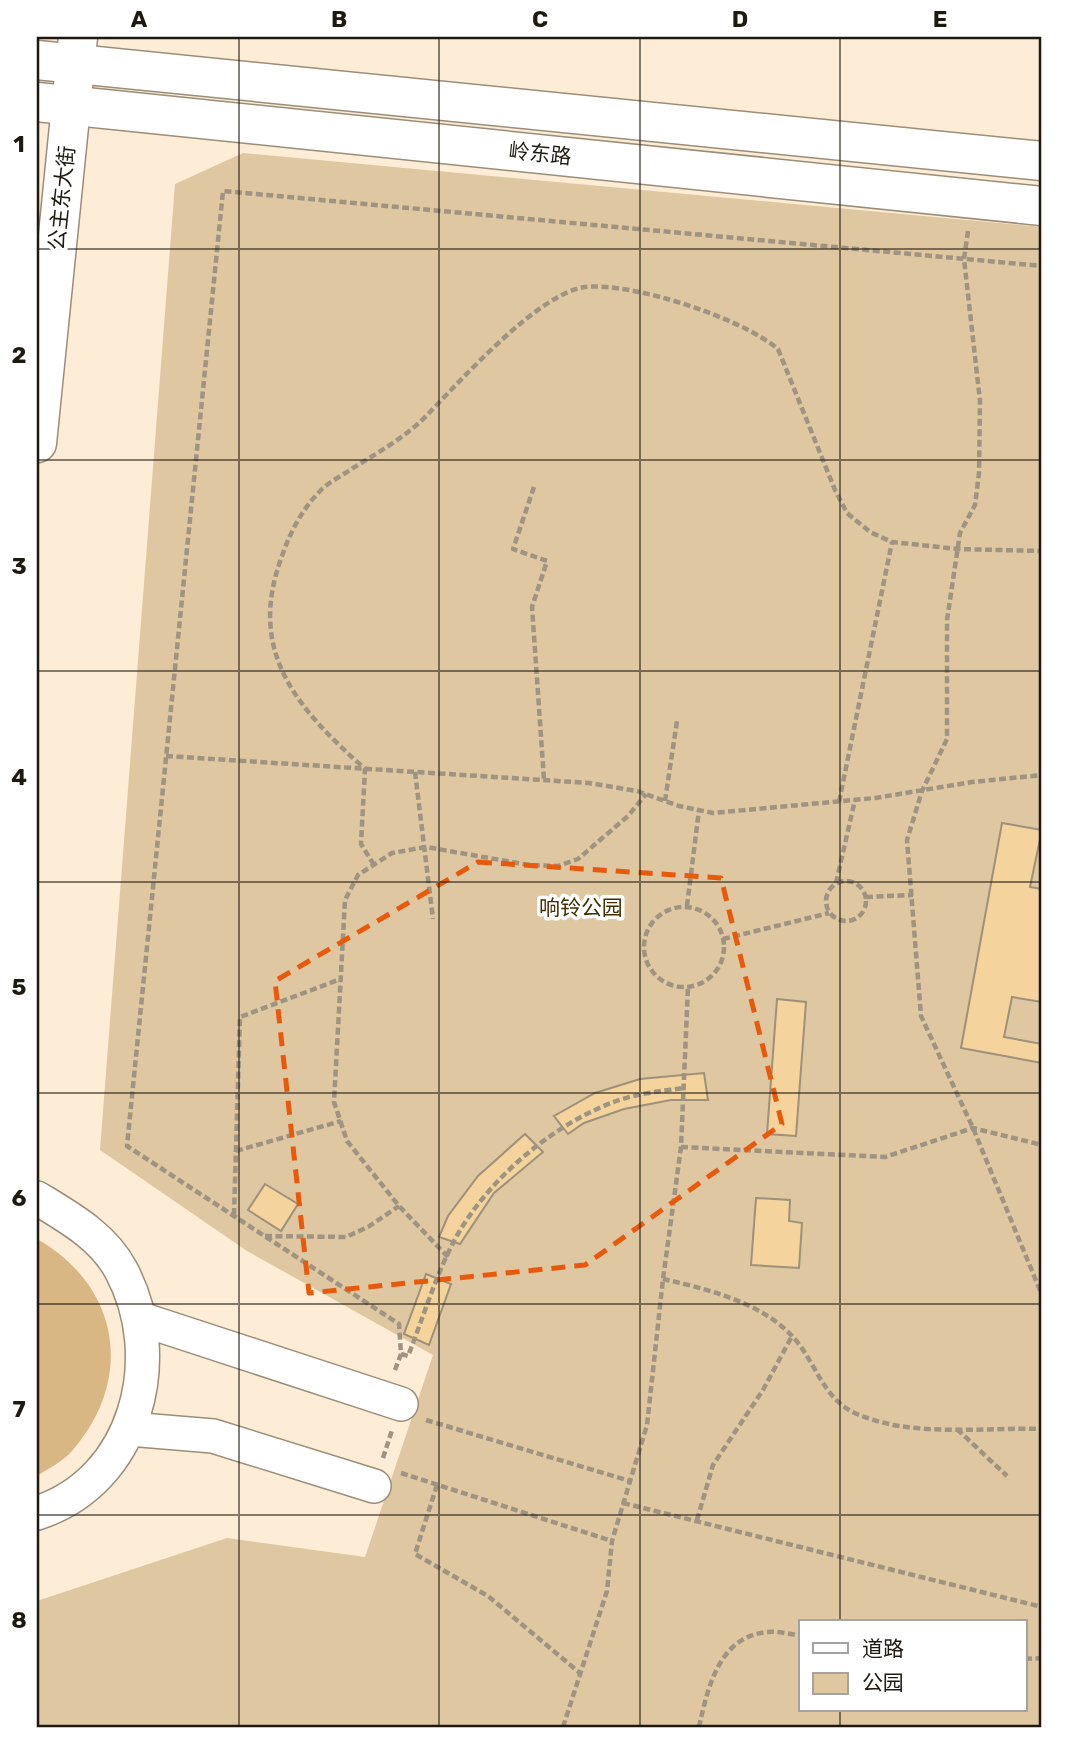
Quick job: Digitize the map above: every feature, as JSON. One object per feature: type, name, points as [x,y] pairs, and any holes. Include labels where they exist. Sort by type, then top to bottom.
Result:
[{"type":"main road","name":"岭东路","points":[[37,60],[76,50],[1042,161]]},
{"type":"main road","name":"公主东大街","points":[[37,443],[54,103],[76,50]]},
{"type":"main road","name":"岭东路","points":[[54,103],[1042,206]]},
{"type":"street","points":[[37,1198],[84,1226],[121,1268],[141,1320],[144,1375],[129,1429],[98,1475],[53,1508],[37,1513]]},
{"type":"street","points":[[141,1320],[395,1405]]},
{"type":"street","points":[[129,1429],[213,1436],[377,1476]]},
{"type":"path","points":[[612,1541],[437,1485],[377,1476],[395,1405],[401,1354],[399,1324],[127,1146],[223,191],[1042,266]]},
{"type":"path","points":[[972,199],[964,259],[980,401],[979,473],[975,505],[960,533],[947,620],[947,739],[922,790],[908,840],[921,1016],[973,1128],[1042,1295]]},
{"type":"path","points":[[365,769],[312,720],[286,679],[276,653],[268,608],[271,583],[290,532],[325,486],[399,438],[428,414],[456,382],[494,348],[564,294],[583,287],[639,291],[715,316],[761,335],[778,349],[847,513],[870,532],[892,542],[958,549],[1042,551]]},
{"type":"path","points":[[534,486],[513,549],[547,561],[532,607],[544,780]]},
{"type":"path","points":[[839,802],[892,542]]},
{"type":"path","points":[[665,801],[677,721]]},
{"type":"path","points":[[166,756],[589,783],[646,794],[713,813],[839,802],[1042,775]]},
{"type":"path","points":[[365,769],[361,844],[374,865]]},
{"type":"path","points":[[415,772],[433,919]]},
{"type":"path","points":[[448,1257],[398,1206],[347,1141],[334,1102],[345,900],[358,875],[393,853],[426,847],[529,865],[558,866],[578,859],[601,841],[646,794]]},
{"type":"path","points":[[855,800],[836,883],[825,900],[829,913],[840,921],[854,920],[863,910],[866,897]]},
{"type":"path","points":[[687,906],[699,810]]},
{"type":"path","points":[[836,883],[854,882],[866,897]]},
{"type":"path","points":[[866,897],[913,895]]},
{"type":"path","points":[[687,906],[700,909],[710,917],[723,939],[720,965],[712,976],[688,987],[662,981],[646,961],[643,947],[645,934],[661,913],[687,906]]},
{"type":"path","points":[[723,939],[829,913]]},
{"type":"path","points":[[234,1216],[240,1017],[339,980]]},
{"type":"path","points":[[563,1727],[607,1591],[612,1541],[647,1425],[681,1147],[688,987]]},
{"type":"path","points":[[401,1354],[408,1356],[457,1235],[479,1202],[531,1151],[573,1121],[612,1102],[684,1087]]},
{"type":"path","points":[[236,1151],[341,1121]]},
{"type":"path","points":[[681,1147],[885,1157],[973,1128],[1042,1145]]},
{"type":"path","points":[[265,1236],[346,1237],[368,1227],[398,1206]]},
{"type":"path","points":[[663,1279],[721,1294],[748,1306],[792,1336],[836,1402],[857,1414],[915,1426],[1042,1429]]},
{"type":"path","points":[[697,1520],[713,1465],[763,1390],[792,1336]]},
{"type":"path","points":[[395,1405],[630,1481]]},
{"type":"path","points":[[956,1429],[1007,1476]]},
{"type":"path","points":[[437,1485],[415,1554],[488,1596],[580,1673]]},
{"type":"path","points":[[623,1503],[1042,1607]]},
{"type":"path","points":[[699,1727],[718,1666],[738,1639],[769,1631],[799,1636]]},
{"type":"highlighted area","points":[[478,862],[721,878],[782,1124],[585,1265],[309,1293],[275,981]]},
{"type":"green space","name":"响铃公园","points":[[243,153],[1042,227],[1042,1727],[37,1727],[37,1601],[227,1538],[365,1557],[433,1355],[247,1251],[100,1150],[175,184]]},
{"type":"shaded area","points":[[37,1239],[65,1259],[86,1282],[101,1308],[109,1336],[110,1365],[105,1394],[92,1423],[68,1455],[37,1476]]},
{"type":"building","points":[[1002,823],[1042,830],[1030,887],[1042,889],[1042,1002],[1012,997],[1004,1037],[1042,1044],[1042,1063],[961,1048]]},
{"type":"building","points":[[777,999],[806,1002],[796,1136],[767,1134]]},
{"type":"building","points":[[704,1073],[708,1100],[671,1100],[624,1109],[584,1123],[568,1134],[554,1116],[595,1093],[640,1079]]},
{"type":"building","points":[[525,1134],[543,1152],[494,1193],[460,1244],[439,1237],[448,1216],[478,1176]]},
{"type":"building","points":[[265,1184],[298,1204],[281,1231],[248,1210]]},
{"type":"building","points":[[756,1198],[790,1200],[789,1221],[802,1223],[799,1268],[751,1265]]},
{"type":"building","points":[[426,1274],[451,1284],[429,1345],[404,1334]]}]
